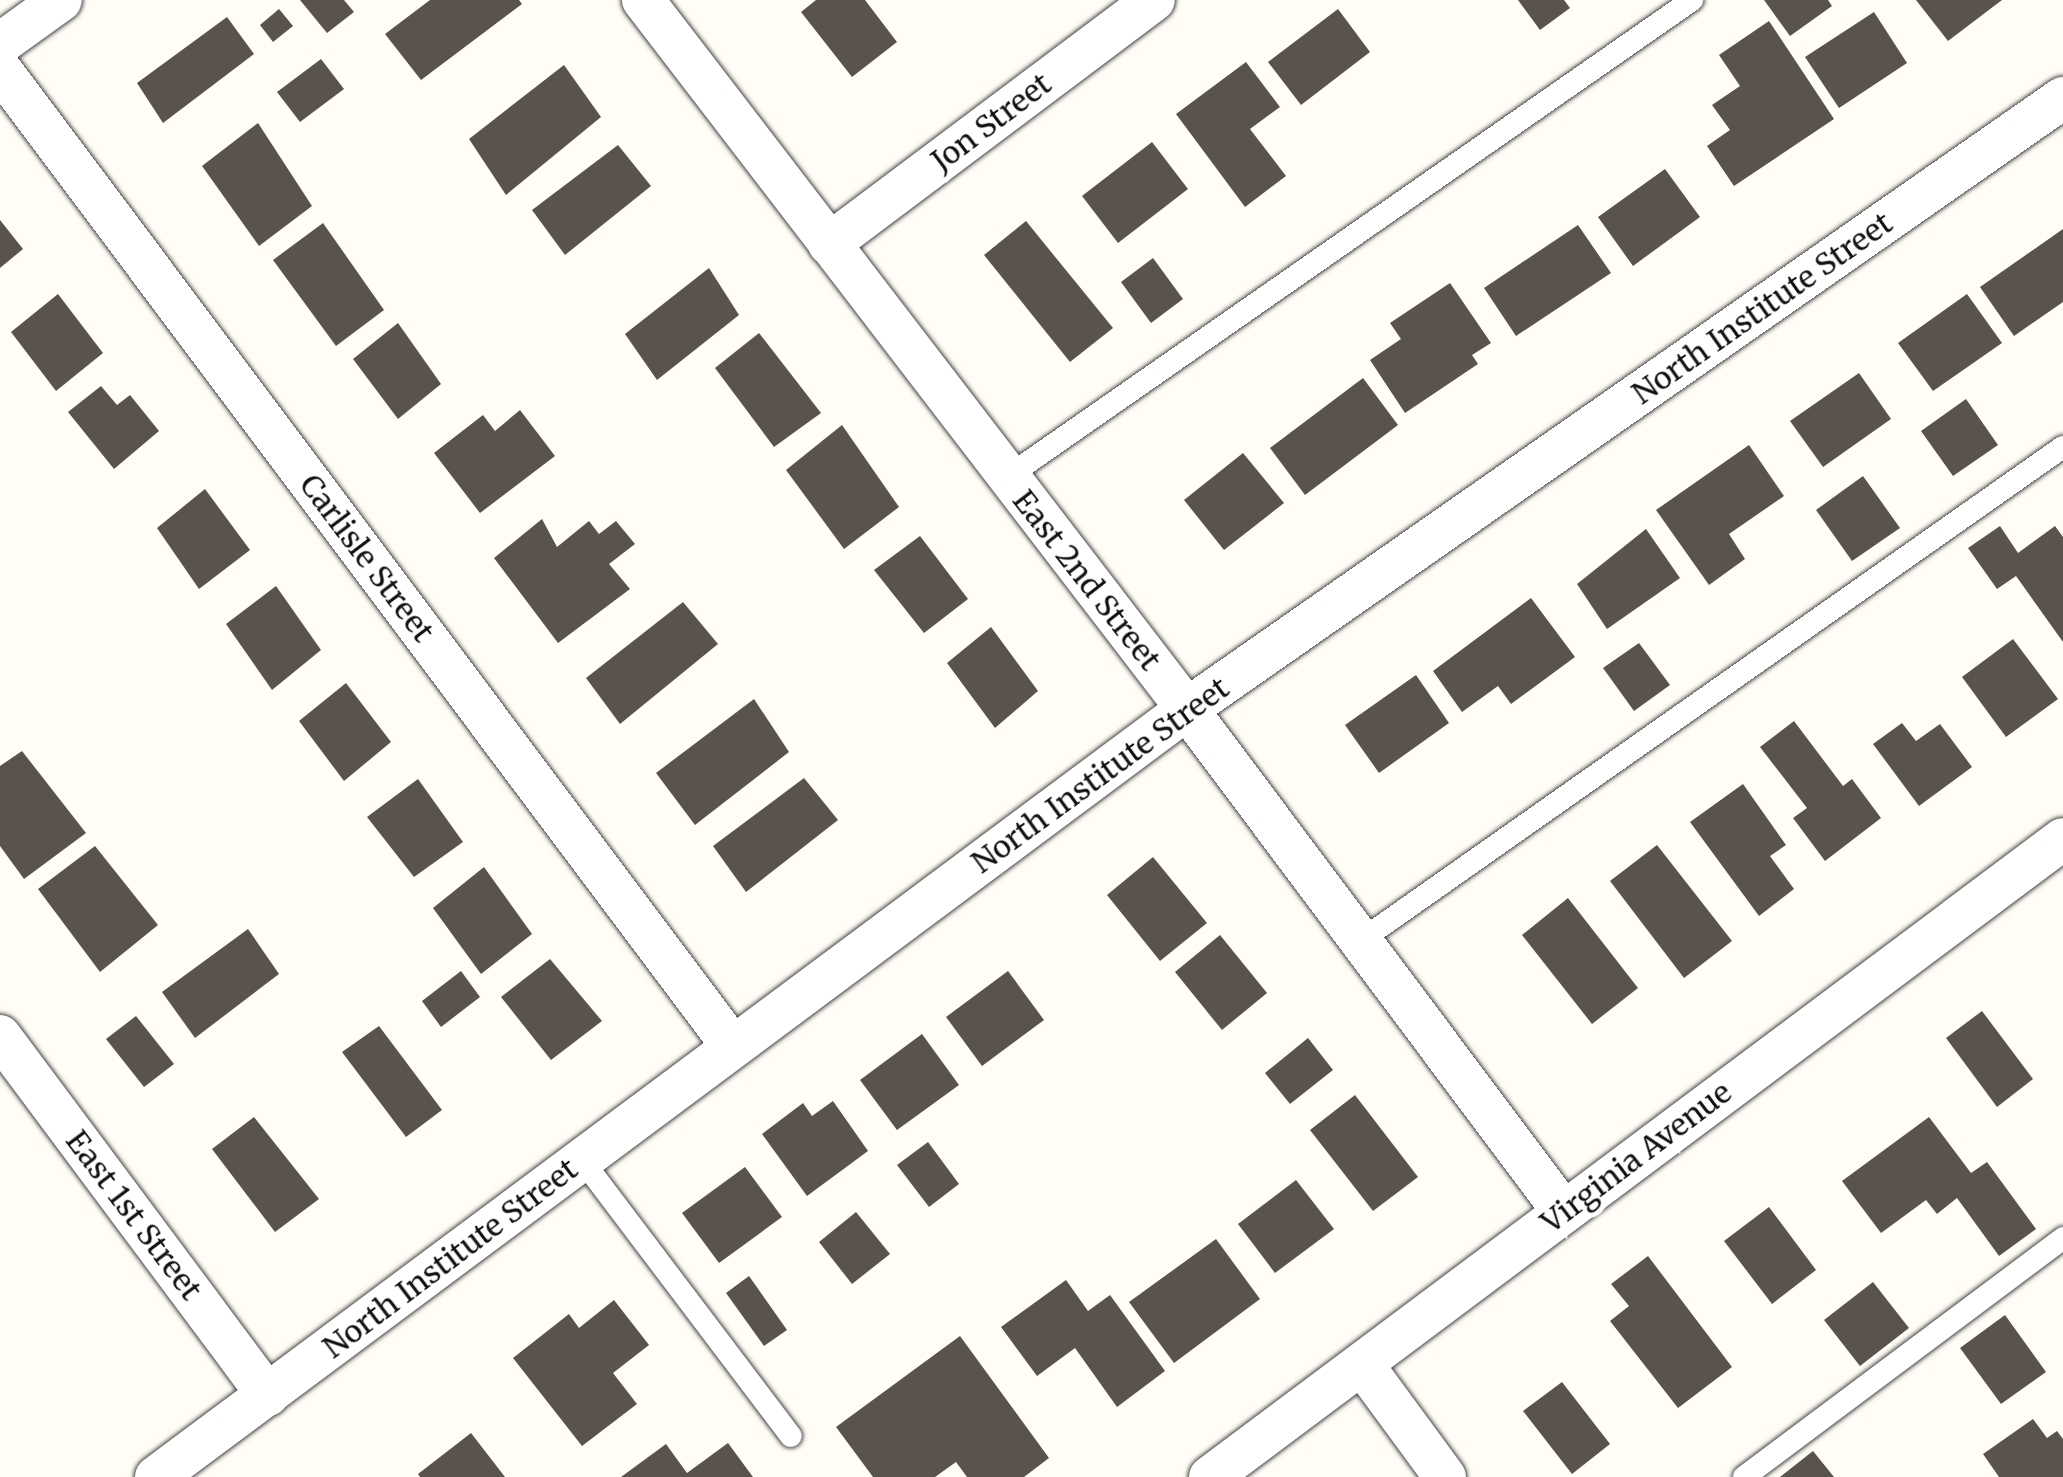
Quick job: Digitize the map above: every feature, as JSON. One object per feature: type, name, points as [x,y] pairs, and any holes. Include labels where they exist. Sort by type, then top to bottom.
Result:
[{"type":"street","points":[[0,44],[61,0]]},
{"type":"street","name":"East 2nd Street","points":[[643,0],[1563,1210]]},
{"type":"street","name":"Jon Street","points":[[828,244],[1154,0]]},
{"type":"street","name":"Carlisle Street","points":[[0,69],[733,1047]]},
{"type":"street","name":"North Institute Street","points":[[156,1477],[1186,710],[2063,98]]},
{"type":"street","name":"Virginia Avenue","points":[[1210,1477],[2063,839]]},
{"type":"street","name":"East 1st Street","points":[[0,1036],[268,1395]]},
{"type":"street","points":[[1362,1364],[1445,1477]]},
{"type":"lane","points":[[1008,477],[1692,0]]},
{"type":"lane","points":[[1360,941],[2063,447]]},
{"type":"lane","points":[[582,1160],[790,1436]]},
{"type":"lane","points":[[1744,1477],[2063,1238]]},
{"type":"building","points":[[300,0],[344,0],[354,12],[327,33]]},
{"type":"building","points":[[430,0],[519,0],[522,4],[421,80],[385,34]]},
{"type":"building","points":[[816,0],[865,0],[897,42],[852,77],[801,12]]},
{"type":"building","points":[[1518,0],[1564,0],[1570,8],[1540,30]]},
{"type":"building","points":[[1764,0],[1828,0],[1832,6],[1790,36]]},
{"type":"building","points":[[1916,0],[2002,0],[1948,41]]},
{"type":"building","points":[[279,9],[293,26],[273,42],[260,25]]},
{"type":"building","points":[[1338,9],[1370,52],[1301,105],[1268,62]]},
{"type":"building","points":[[1874,12],[1907,63],[1839,108],[1805,57]]},
{"type":"building","points":[[227,17],[254,54],[163,123],[137,83]]},
{"type":"building","points":[[1769,21],[1834,119],[1734,186],[1707,146],[1730,130],[1712,105],[1740,86],[1719,55]]},
{"type":"building","points":[[321,59],[344,89],[300,122],[277,92]]},
{"type":"building","points":[[1246,62],[1280,107],[1250,129],[1286,176],[1245,207],[1176,114]]},
{"type":"building","points":[[564,65],[601,117],[506,195],[469,139]]},
{"type":"building","points":[[258,123],[312,206],[259,246],[202,166]]},
{"type":"building","points":[[1152,142],[1188,189],[1118,243],[1082,196]]},
{"type":"building","points":[[618,145],[651,186],[565,255],[532,210]]},
{"type":"building","points":[[1665,169],[1700,217],[1633,266],[1598,217]]},
{"type":"building","points":[[0,220],[23,249],[0,268]]},
{"type":"building","points":[[1026,221],[1113,328],[1070,362],[984,255]]},
{"type":"building","points":[[323,223],[384,310],[336,346],[273,260]]},
{"type":"building","points":[[1578,225],[1611,273],[1516,336],[1484,288]]},
{"type":"building","points":[[2063,229],[2063,302],[2014,336],[1980,287]]},
{"type":"building","points":[[1153,258],[1183,299],[1151,323],[1121,282]]},
{"type":"building","points":[[709,268],[739,315],[657,380],[625,334]]},
{"type":"building","points":[[1450,283],[1491,343],[1472,355],[1478,364],[1405,413],[1370,360],[1401,339],[1390,323]]},
{"type":"building","points":[[58,294],[103,353],[56,391],[11,332]]},
{"type":"building","points":[[1967,294],[2002,343],[1933,391],[1898,343]]},
{"type":"building","points":[[398,323],[441,384],[398,419],[353,359]]},
{"type":"building","points":[[759,333],[821,413],[774,447],[715,368]]},
{"type":"building","points":[[1859,373],[1891,419],[1823,467],[1790,421]]},
{"type":"building","points":[[1363,378],[1398,425],[1305,495],[1270,448]]},
{"type":"building","points":[[101,386],[117,405],[130,395],[159,431],[114,469],[68,412]]},
{"type":"building","points":[[1966,399],[1998,445],[1953,476],[1921,431]]},
{"type":"building","points":[[520,410],[555,456],[480,513],[434,453],[483,415],[495,431]]},
{"type":"building","points":[[842,425],[899,507],[844,549],[786,470]]},
{"type":"building","points":[[1749,445],[1784,496],[1729,534],[1745,559],[1709,585],[1656,510]]},
{"type":"building","points":[[1243,453],[1284,503],[1224,550],[1184,500]]},
{"type":"building","points":[[1863,476],[1900,528],[1852,561],[1816,510]]},
{"type":"building","points":[[205,489],[250,550],[199,589],[157,528]]},
{"type":"building","points":[[542,519],[557,547],[589,521],[599,534],[616,521],[635,544],[609,564],[630,589],[558,643],[494,558]]},
{"type":"building","points":[[2000,526],[2018,553],[2055,526],[2063,537],[2063,642],[2016,576],[1997,589],[1968,548]]},
{"type":"building","points":[[1646,529],[1680,578],[1607,629],[1577,584]]},
{"type":"building","points":[[920,536],[968,599],[924,633],[874,570]]},
{"type":"building","points":[[276,586],[321,650],[272,690],[226,624]]},
{"type":"building","points":[[1531,598],[1575,657],[1511,704],[1498,686],[1462,712],[1433,671]]},
{"type":"building","points":[[683,602],[718,644],[620,724],[586,678]]},
{"type":"building","points":[[991,627],[1038,691],[995,728],[947,663]]},
{"type":"building","points":[[2013,639],[2058,699],[2006,737],[1962,677]]},
{"type":"building","points":[[1639,643],[1670,685],[1634,711],[1603,668]]},
{"type":"building","points":[[1416,675],[1449,723],[1379,773],[1345,725]]},
{"type":"building","points":[[346,683],[391,742],[344,781],[299,721]]},
{"type":"building","points":[[754,699],[789,752],[695,825],[656,773]]},
{"type":"building","points":[[1794,721],[1843,786],[1852,779],[1881,818],[1825,861],[1793,818],[1807,808],[1760,747]]},
{"type":"building","points":[[1902,723],[1916,741],[1940,724],[1972,767],[1919,806],[1873,744]]},
{"type":"building","points":[[22,751],[86,833],[24,879],[0,846],[0,766]]},
{"type":"building","points":[[804,778],[838,820],[746,892],[713,846]]},
{"type":"building","points":[[418,779],[463,842],[414,877],[367,817]]},
{"type":"building","points":[[1743,784],[1786,845],[1770,856],[1794,889],[1759,916],[1690,822]]},
{"type":"building","points":[[1657,845],[1732,941],[1684,978],[1610,881]]},
{"type":"building","points":[[95,846],[158,925],[100,972],[38,889]]},
{"type":"building","points":[[1153,857],[1207,923],[1160,961],[1107,895]]},
{"type":"building","points":[[484,867],[532,934],[481,974],[433,908]]},
{"type":"building","points":[[1568,898],[1638,988],[1592,1024],[1522,935]]},
{"type":"building","points":[[248,929],[279,974],[195,1038],[162,992]]},
{"type":"building","points":[[1220,935],[1267,993],[1222,1030],[1175,972]]},
{"type":"building","points":[[550,959],[602,1021],[551,1060],[501,997]]},
{"type":"building","points":[[461,971],[480,997],[441,1027],[422,1001]]},
{"type":"building","points":[[1008,971],[1044,1020],[982,1066],[946,1017]]},
{"type":"building","points":[[1982,1011],[2033,1079],[1997,1107],[1946,1038]]},
{"type":"building","points":[[136,1016],[174,1064],[144,1087],[106,1039]]},
{"type":"building","points":[[379,1026],[442,1110],[406,1137],[342,1052]]},
{"type":"building","points":[[922,1034],[959,1085],[897,1130],[860,1080]]},
{"type":"building","points":[[1308,1038],[1333,1070],[1290,1104],[1265,1073]]},
{"type":"building","points":[[1355,1095],[1418,1177],[1373,1211],[1310,1130]]},
{"type":"building","points":[[833,1101],[868,1151],[807,1196],[762,1134],[803,1103],[812,1116]]},
{"type":"building","points":[[254,1117],[319,1199],[275,1232],[212,1149]]},
{"type":"building","points":[[1929,1117],[1971,1173],[1987,1162],[2036,1229],[1999,1256],[1957,1198],[1937,1214],[1926,1200],[1881,1233],[1842,1181]]},
{"type":"building","points":[[928,1142],[959,1184],[929,1207],[897,1165]]},
{"type":"building","points":[[745,1167],[782,1217],[719,1263],[682,1213]]},
{"type":"building","points":[[1296,1180],[1334,1229],[1275,1273],[1238,1224]]},
{"type":"building","points":[[1769,1207],[1816,1270],[1772,1304],[1724,1241]]},
{"type":"building","points":[[856,1212],[890,1254],[852,1284],[819,1242]]},
{"type":"building","points":[[1216,1239],[1260,1299],[1174,1363],[1129,1302]]},
{"type":"building","points":[[1648,1256],[1732,1367],[1678,1408],[1610,1321],[1629,1306],[1611,1284]]},
{"type":"building","points":[[749,1276],[787,1330],[764,1346],[726,1293]]},
{"type":"building","points":[[1066,1280],[1088,1311],[1110,1295],[1165,1371],[1117,1407],[1075,1348],[1037,1376],[1001,1327]]},
{"type":"building","points":[[1873,1282],[1909,1328],[1860,1366],[1824,1320]]},
{"type":"building","points":[[614,1300],[649,1345],[613,1373],[637,1404],[582,1446],[513,1358],[569,1314],[579,1328]]},
{"type":"building","points":[[2005,1315],[2046,1372],[2001,1404],[1960,1348]]},
{"type":"building","points":[[960,1336],[1049,1458],[1024,1477],[967,1477],[956,1462],[935,1477],[873,1477],[836,1427]]},
{"type":"building","points":[[1562,1382],[1610,1444],[1572,1474],[1523,1411]]},
{"type":"building","points":[[2033,1419],[2047,1438],[2057,1431],[2063,1439],[2063,1477],[1999,1477],[1983,1454]]},
{"type":"building","points":[[471,1433],[505,1477],[420,1477],[418,1474]]},
{"type":"building","points":[[728,1443],[753,1477],[621,1477],[666,1444],[687,1473]]},
{"type":"building","points":[[1813,1451],[1834,1477],[1780,1477]]}]
